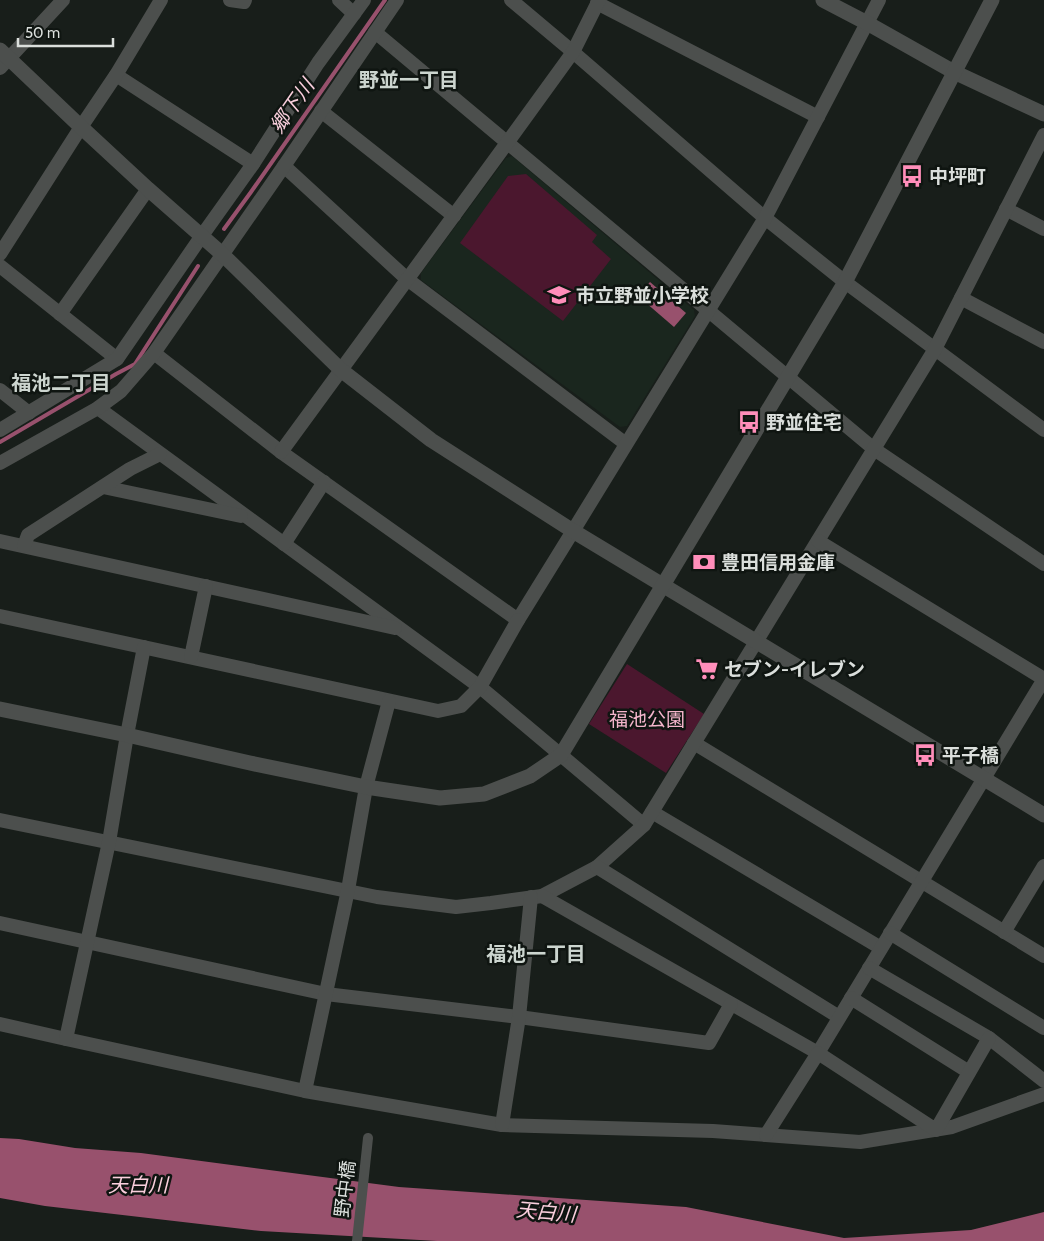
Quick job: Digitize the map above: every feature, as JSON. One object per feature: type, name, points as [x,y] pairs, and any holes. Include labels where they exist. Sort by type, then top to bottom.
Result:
[{"type":"street","points":[[63,0],[3,59],[222,254],[341,370],[431,440],[573,531],[1044,815]]},
{"type":"street","points":[[0,254],[116,75],[161,0]]},
{"type":"street","points":[[230,0],[244,2],[245,0]]},
{"type":"street","points":[[338,0],[354,14]]},
{"type":"street","points":[[0,430],[117,360],[201,236],[253,164],[318,63],[364,0]]},
{"type":"street","points":[[0,463],[98,408],[121,391],[154,353],[397,0]]},
{"type":"street","points":[[511,0],[765,218],[845,282],[1044,430]]},
{"type":"street","points":[[823,0],[954,72],[1044,114]]},
{"type":"street","points":[[0,616],[438,711],[461,706],[480,687],[518,620],[765,218],[879,0]]},
{"type":"street","points":[[0,709],[250,763],[366,786],[440,798],[484,794],[530,776],[560,755],[845,282],[992,0]]},
{"type":"street","points":[[281,452],[573,52],[598,2],[818,117]]},
{"type":"street","points":[[375,32],[874,449],[1044,564]]},
{"type":"street","points":[[116,75],[253,164]]},
{"type":"street","points":[[321,111],[454,216]]},
{"type":"street","points":[[0,820],[377,897],[456,907],[537,897],[597,867],[644,825],[818,541],[935,349],[1044,135]]},
{"type":"street","points":[[284,166],[407,279],[626,444]]},
{"type":"street","points":[[60,314],[148,189]]},
{"type":"street","points":[[1006,209],[1044,229]]},
{"type":"street","points":[[0,266],[117,360]]},
{"type":"street","points":[[961,298],[1044,342]]},
{"type":"street","points":[[154,353],[281,452],[518,620]]},
{"type":"street","points":[[0,390],[28,413]]},
{"type":"street","points":[[98,408],[480,687],[644,825]]},
{"type":"street","points":[[24,546],[28,535],[130,469],[160,454]]},
{"type":"street","points":[[284,544],[324,482]]},
{"type":"street","points":[[103,487],[247,517]]},
{"type":"street","points":[[0,541],[401,629]]},
{"type":"street","points":[[766,1135],[818,1053],[1044,679],[818,541]]},
{"type":"street","points":[[191,657],[206,586]]},
{"type":"street","points":[[66,1039],[109,842],[144,647]]},
{"type":"street","points":[[305,1090],[348,890],[366,786],[389,701]]},
{"type":"street","points":[[694,743],[1044,956]]},
{"type":"street","points":[[652,812],[881,948]]},
{"type":"street","points":[[1004,932],[1039,886],[1044,866]]},
{"type":"street","points":[[597,867],[839,1017]]},
{"type":"street","points":[[537,897],[818,1053],[936,1130]]},
{"type":"street","points":[[502,1125],[537,897]]},
{"type":"street","points":[[0,923],[326,994],[519,1017],[710,1043],[731,1004]]},
{"type":"street","points":[[890,933],[1044,1028]]},
{"type":"street","points":[[869,968],[989,1038],[1044,1081]]},
{"type":"street","points":[[851,998],[969,1072]]},
{"type":"street","points":[[0,1024],[305,1090],[502,1125],[713,1130],[860,1142],[952,1127],[1044,1094]]},
{"type":"street","points":[[936,1130],[989,1038]]},
{"type":"street","name":"野中橋","points":[[357,1241],[368,1140]]},
{"type":"shaded area","name":"市立野並小学校","points":[[512,156],[694,310],[695,316],[627,426],[620,427],[421,280],[421,273],[506,158]]},
{"type":"green space","points":[[526,174],[597,235],[592,242],[611,259],[563,321],[460,243],[508,176]]},
{"type":"green space","name":"福池公園","points":[[627,664],[704,714],[666,773],[589,724]]},
{"type":"water","points":[[650,282],[686,313],[674,327],[638,296]]},
{"type":"water","name":"天白川","points":[[0,1138],[19,1139],[75,1148],[141,1153],[399,1187],[686,1207],[844,1238],[971,1230],[1044,1212],[1044,1241],[437,1241],[261,1231],[45,1206],[0,1198]]},
{"type":"waterway","name":"郷下川","points":[[224,229],[385,0]]},
{"type":"waterway","name":"郷下川","points":[[0,442],[135,364],[198,266]]},
{"type":"place","name":"中坪町","points":[[912,176]]},
{"type":"place","name":"市立野並小学校","points":[[559,295]]},
{"type":"place","name":"野並住宅","points":[[749,422]]},
{"type":"place","name":"豊田信用金庫","points":[[704,562]]},
{"type":"place","name":"セブン-イレブン","points":[[707,669]]},
{"type":"place","name":"平子橋","points":[[925,755]]},
{"type":"district","name":"野並一丁目","points":[[409,80]]},
{"type":"district","name":"福池二丁目","points":[[61,383]]},
{"type":"district","name":"福池一丁目","points":[[536,954]]}]
